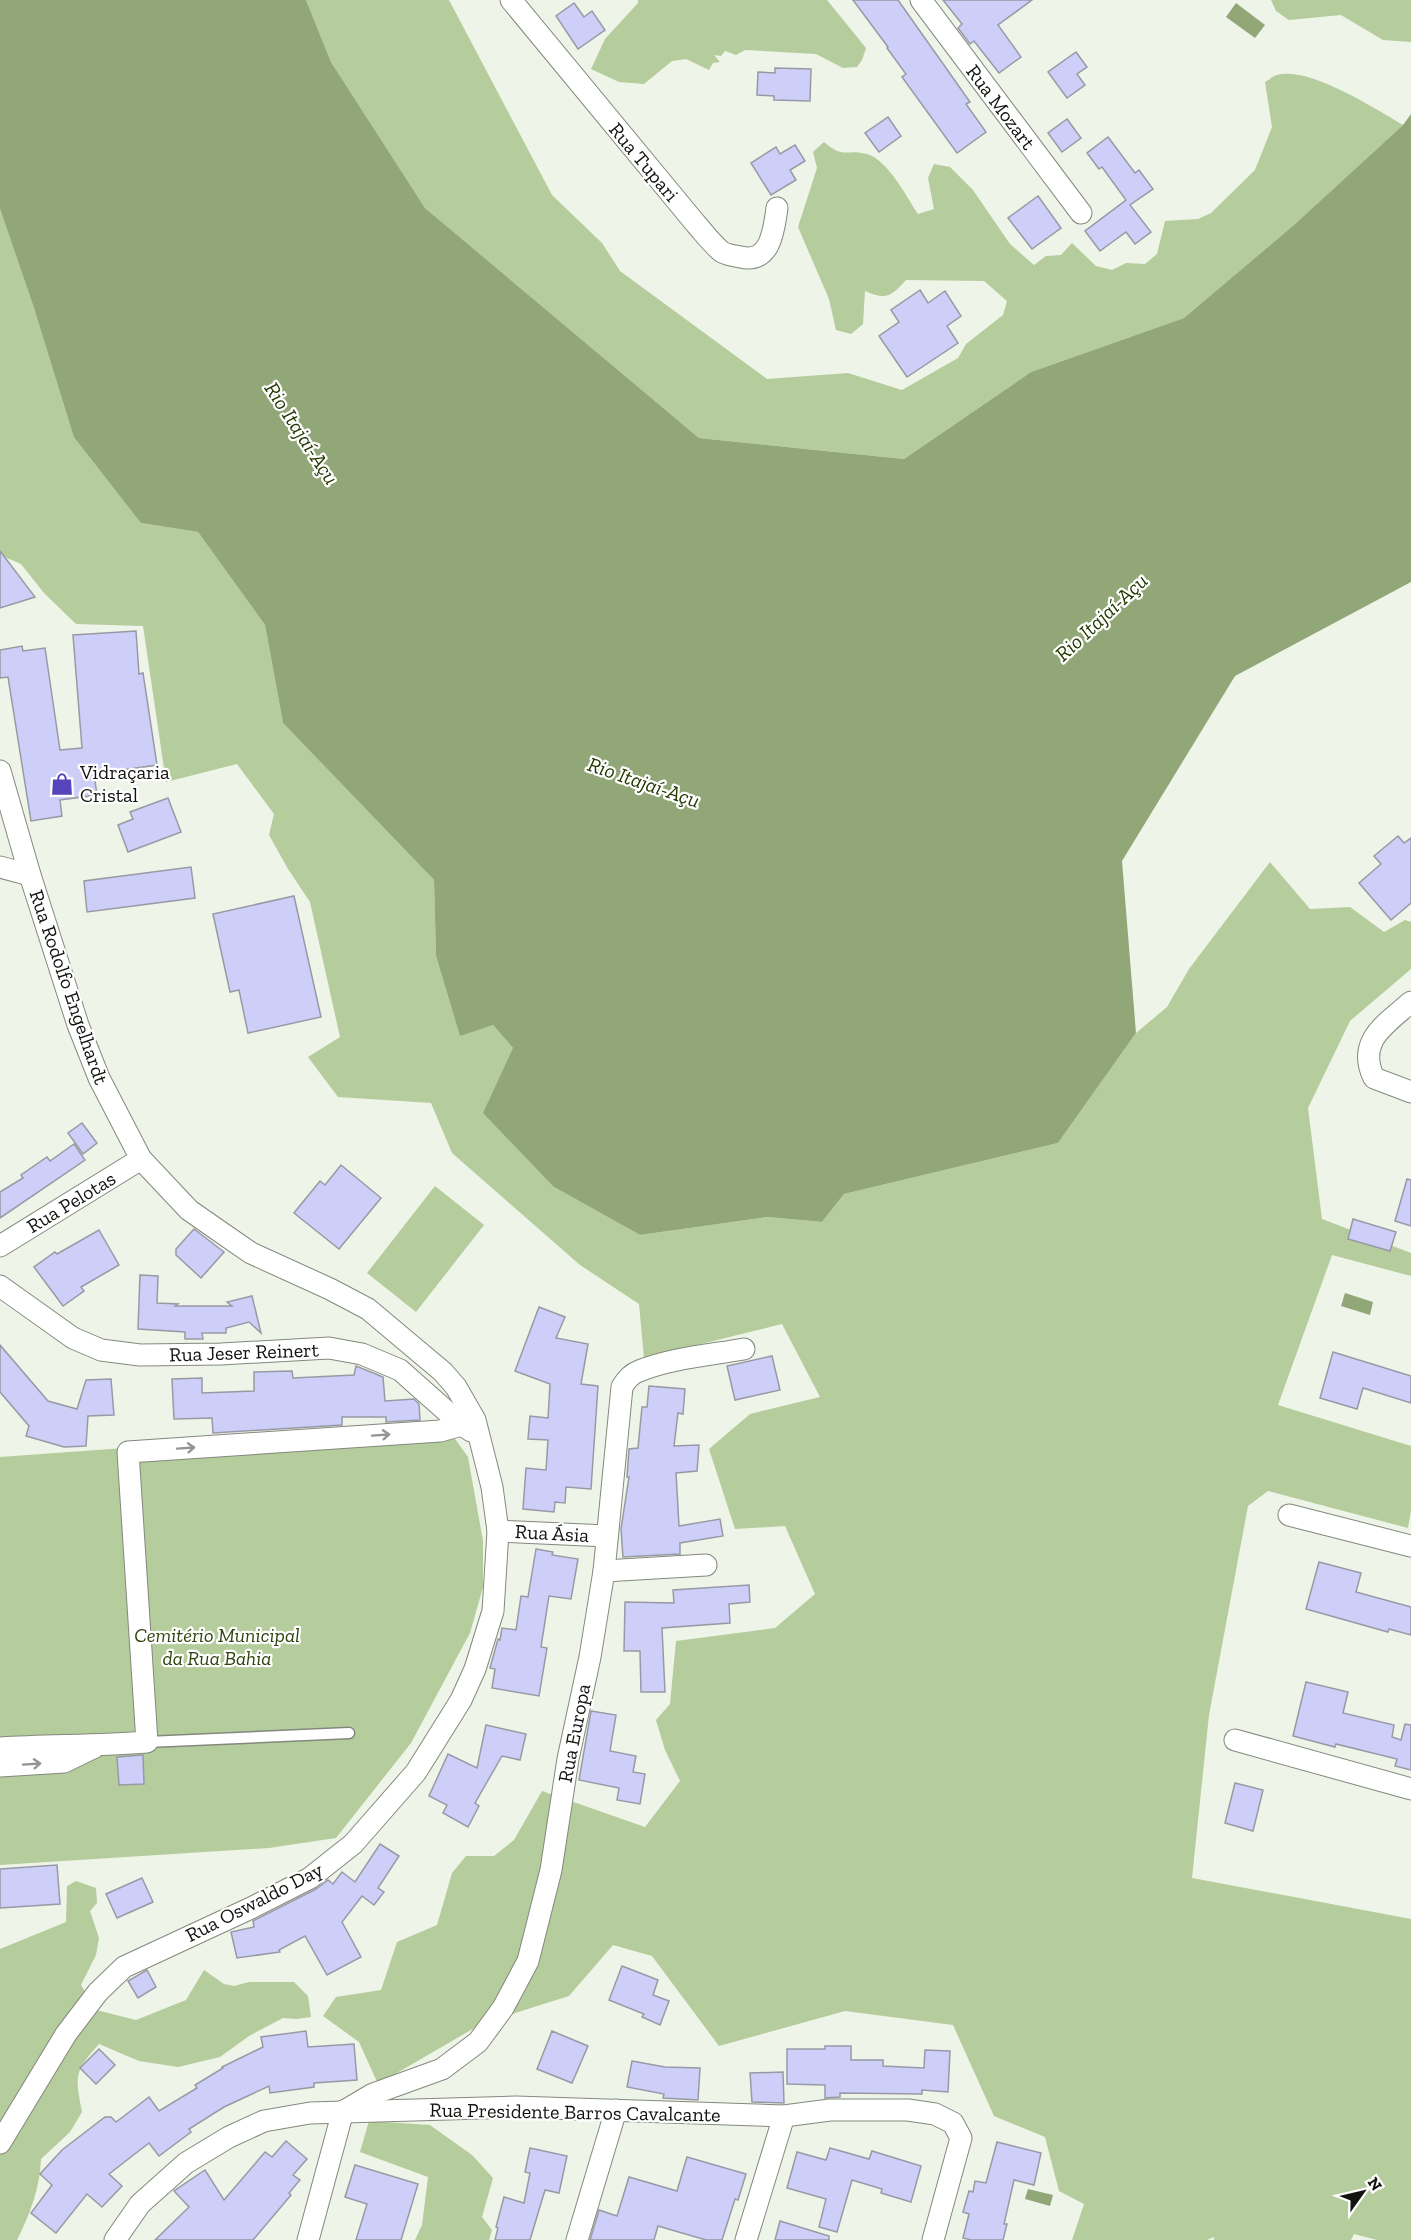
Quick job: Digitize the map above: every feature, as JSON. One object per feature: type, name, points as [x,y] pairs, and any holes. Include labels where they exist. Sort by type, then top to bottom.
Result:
[{"type":"street","name":"Rua Tupari","points":[[511,0],[696,224],[723,253],[744,258],[757,257],[767,249],[773,235],[777,208]]},
{"type":"street","name":"Rua Mozart","points":[[921,0],[1081,213]]},
{"type":"street","name":"Rua Rodolfo Engelhardt","points":[[0,771],[30,875],[78,1025],[99,1078],[141,1159],[189,1210],[231,1240],[251,1253],[368,1309],[443,1372],[456,1387],[475,1420],[471,1431],[492,1487],[498,1531]]},
{"type":"street","points":[[0,867],[30,875]]},
{"type":"street","points":[[1411,1002],[1378,1030],[1368,1048],[1368,1066],[1374,1078],[1411,1092]]},
{"type":"street","name":"Rua Pelotas","points":[[0,1245],[141,1159]]},
{"type":"street","name":"Rua Jeser Reinert","points":[[0,1286],[73,1338],[101,1350],[140,1355],[329,1348],[362,1354],[400,1370],[471,1431]]},
{"type":"street","name":"Rua Europa","points":[[343,2111],[374,2094],[442,2069],[478,2042],[503,2008],[528,1961],[551,1870],[568,1759],[590,1658],[604,1572],[622,1387],[628,1378],[637,1372],[671,1362],[744,1349]]},
{"type":"street","points":[[0,1766],[98,1746],[147,1742],[128,1452],[440,1431],[471,1431]]},
{"type":"street","points":[[1289,1515],[1411,1546]]},
{"type":"street","name":"Rua Ásia","points":[[498,1531],[607,1536]]},
{"type":"street","name":"Rua Oswaldo Day","points":[[0,2143],[66,2034],[98,1992],[124,1967],[310,1878],[353,1844],[416,1772],[461,1700],[476,1668],[493,1611],[498,1531]]},
{"type":"street","points":[[604,1572],[706,1566]]},
{"type":"street","points":[[1235,1740],[1411,1789]]},
{"type":"street","points":[[0,1748],[63,1753]]},
{"type":"street","name":"Rua Presidente Barros Cavalcante","points":[[115,2240],[140,2204],[186,2163],[229,2137],[264,2121],[310,2113],[343,2111],[516,2107],[784,2116],[830,2110],[908,2110],[935,2114],[953,2123],[960,2138],[933,2240]]},
{"type":"street","points":[[577,2240],[616,2110]]},
{"type":"street","points":[[308,2240],[343,2111]]},
{"type":"street","points":[[746,2240],[784,2116]]},
{"type":"lane","points":[[147,1742],[349,1733]]},
{"type":"green space","points":[[306,0],[449,0],[552,195],[602,243],[620,271],[767,379],[848,373],[902,390],[958,358],[966,344],[1003,315],[1007,301],[984,281],[906,280],[888,295],[883,296],[865,291],[863,324],[851,334],[836,330],[829,299],[798,227],[817,168],[813,152],[824,142],[837,151],[867,154],[882,163],[918,214],[934,209],[928,178],[934,164],[950,167],[973,190],[1010,244],[1034,265],[1046,256],[1061,255],[1072,243],[1096,266],[1112,270],[1126,263],[1145,264],[1157,254],[1165,221],[1198,219],[1211,213],[1255,170],[1272,127],[1265,82],[1274,76],[1291,74],[1324,83],[1360,100],[1403,125],[1295,224],[1184,318],[1031,372],[904,459],[699,438],[425,208],[331,62]]},
{"type":"green space","points":[[638,0],[827,0],[866,48],[857,67],[843,68],[816,54],[745,50],[736,55],[725,51],[721,56],[714,55],[720,62],[713,63],[709,70],[686,59],[672,61],[644,84],[619,82],[591,69],[605,39],[638,3]]},
{"type":"green space","points":[[1271,0],[1411,0],[1411,42],[1383,40],[1341,15],[1289,20],[1276,11]]},
{"type":"green space","points":[[0,209],[35,311],[141,523],[198,532],[265,625],[283,723],[434,880],[436,956],[460,1035],[493,1025],[513,1048],[554,1187],[640,1235],[768,1217],[822,1222],[844,1194],[1058,1143],[1136,1033],[1167,1007],[1189,969],[1270,862],[1310,909],[1350,907],[1384,932],[1405,920],[1411,922],[1411,969],[1350,1021],[1308,1108],[1322,1219],[1411,1253],[1411,1276],[1332,1255],[1278,1405],[1411,1446],[1411,1510],[1408,1528],[1268,1491],[1248,1506],[1209,1715],[1192,1878],[1411,1919],[1411,2240],[1377,2240],[1354,2234],[1351,2240],[1214,2240],[1214,2237],[1207,2240],[1072,2240],[1084,2204],[1059,2191],[1045,2137],[994,2116],[953,2025],[845,2011],[719,2046],[652,1956],[613,1945],[569,1996],[483,2023],[378,2084],[359,2042],[323,2016],[336,1997],[381,1990],[397,1942],[437,1925],[452,1873],[466,1856],[494,1856],[514,1840],[542,1791],[645,1827],[680,1781],[665,1750],[656,1720],[670,1704],[676,1641],[775,1628],[815,1594],[785,1526],[735,1529],[709,1449],[750,1414],[820,1397],[782,1324],[644,1358],[639,1304],[580,1265],[452,1153],[431,1103],[338,1097],[308,1057],[340,1037],[310,902],[269,835],[274,814],[237,764],[166,782],[143,626],[76,624],[44,593],[21,564],[0,555]]},
{"type":"green space","points":[[435,1186],[484,1225],[416,1312],[367,1273]]},
{"type":"green space","name":"Cemitério Municipal da Rua Bahia","points":[[445,1425],[468,1457],[483,1541],[483,1587],[470,1633],[411,1743],[336,1838],[269,1848],[0,1865],[0,1457]]},
{"type":"green space","points":[[76,1881],[96,1888],[97,1903],[90,1911],[99,1938],[96,1955],[81,1985],[96,2010],[136,2020],[186,2000],[204,1970],[224,1984],[234,1986],[249,1982],[294,1982],[308,1996],[311,2017],[283,2018],[249,2036],[220,2057],[178,2067],[139,2061],[99,2044],[85,2061],[78,2075],[82,2112],[70,2132],[41,2159],[34,2201],[17,2240],[0,2240],[0,1949],[66,1922],[67,1886]]},
{"type":"green space","points":[[369,2121],[430,2125],[472,2155],[493,2178],[482,2217],[492,2230],[489,2240],[415,2240],[422,2225],[428,2177],[360,2152]]},
{"type":"water","name":"Rio Itajaí-Açu","points":[[0,0],[306,0],[331,62],[425,208],[699,438],[904,459],[1031,372],[1184,318],[1295,224],[1403,125],[1411,114],[1411,582],[1235,676],[1122,861],[1136,1033],[1058,1143],[844,1194],[822,1222],[768,1217],[640,1235],[554,1187],[483,1113],[513,1048],[493,1025],[460,1036],[436,956],[434,880],[283,723],[265,625],[198,532],[141,523],[74,437],[35,311],[0,209]]},
{"type":"water","points":[[1236,3],[1265,25],[1255,38],[1226,17]]},
{"type":"water","points":[[1345,1293],[1373,1302],[1370,1315],[1341,1306]]},
{"type":"water","points":[[1028,2189],[1053,2195],[1050,2206],[1025,2199]]},
{"type":"building","points":[[853,0],[898,0],[970,102],[966,104],[986,132],[957,153],[902,77],[906,74]]},
{"type":"building","points":[[943,0],[1032,0],[998,25],[1021,57],[999,73],[974,41],[970,44],[958,28],[962,24]]},
{"type":"building","points":[[574,3],[584,17],[592,11],[605,30],[578,49],[556,16]]},
{"type":"building","points":[[1076,52],[1087,67],[1077,74],[1085,85],[1067,98],[1048,72]]},
{"type":"building","points":[[775,68],[811,69],[810,101],[774,100],[774,96],[757,95],[758,72],[775,73]]},
{"type":"building","points":[[888,117],[901,136],[879,152],[865,133]]},
{"type":"building","points":[[1067,119],[1081,138],[1062,152],[1048,133]]},
{"type":"building","points":[[1108,137],[1135,173],[1139,170],[1153,189],[1130,205],[1151,232],[1135,244],[1126,232],[1100,251],[1085,231],[1126,200],[1102,167],[1099,169],[1087,153]]},
{"type":"building","points":[[795,145],[805,161],[790,170],[796,180],[771,195],[751,163],[776,147],[780,154]]},
{"type":"building","points":[[1038,196],[1061,228],[1032,249],[1008,218]]},
{"type":"building","points":[[920,290],[928,303],[945,291],[961,316],[947,326],[958,343],[907,377],[879,336],[899,322],[891,310]]},
{"type":"building","points":[[0,551],[35,597],[0,608]]},
{"type":"building","points":[[136,631],[139,674],[143,673],[157,765],[94,774],[97,795],[60,800],[62,816],[31,821],[8,677],[0,678],[0,650],[22,646],[23,651],[45,648],[60,750],[82,748],[73,635]]},
{"type":"building","points":[[168,798],[181,832],[128,852],[118,825],[133,819],[130,812]]},
{"type":"building","points":[[1398,836],[1404,843],[1411,838],[1411,903],[1391,920],[1359,883],[1381,864],[1374,856]]},
{"type":"building","points":[[191,867],[195,898],[87,912],[84,881]]},
{"type":"building","points":[[294,896],[321,1017],[248,1033],[239,990],[230,992],[213,914]]},
{"type":"building","points":[[82,1123],[97,1143],[83,1154],[68,1133]]},
{"type":"building","points":[[74,1144],[85,1160],[0,1218],[0,1192],[23,1178],[21,1175],[47,1157],[50,1161]]},
{"type":"building","points":[[341,1165],[381,1198],[339,1249],[294,1213],[320,1181],[325,1185]]},
{"type":"building","points":[[1407,1179],[1411,1180],[1411,1226],[1395,1221]]},
{"type":"building","points":[[1353,1219],[1396,1232],[1390,1251],[1348,1239]]},
{"type":"building","points":[[194,1229],[224,1252],[201,1278],[176,1255],[176,1249]]},
{"type":"building","points":[[99,1230],[119,1265],[81,1287],[84,1291],[63,1306],[34,1267],[55,1252],[57,1254]]},
{"type":"building","points":[[140,1275],[158,1276],[157,1303],[178,1304],[175,1306],[232,1306],[227,1302],[252,1296],[261,1333],[249,1322],[226,1328],[226,1333],[202,1333],[203,1339],[185,1339],[185,1332],[138,1329]]},
{"type":"building","points":[[539,1307],[565,1317],[556,1338],[588,1344],[581,1384],[598,1386],[591,1489],[566,1487],[565,1503],[555,1502],[554,1512],[523,1509],[526,1468],[546,1470],[548,1440],[528,1439],[530,1416],[548,1418],[550,1384],[515,1371]]},
{"type":"building","points":[[0,1345],[48,1401],[77,1409],[86,1380],[111,1379],[114,1415],[88,1416],[86,1446],[64,1447],[26,1436],[29,1426],[0,1392]]},
{"type":"building","points":[[1333,1352],[1411,1376],[1411,1403],[1363,1388],[1357,1409],[1320,1398]]},
{"type":"building","points":[[772,1356],[780,1390],[735,1400],[727,1366]]},
{"type":"building","points":[[356,1366],[383,1377],[385,1401],[414,1399],[419,1404],[420,1420],[386,1422],[386,1417],[342,1417],[342,1425],[213,1433],[212,1418],[174,1419],[172,1379],[202,1378],[202,1393],[254,1391],[254,1372],[292,1371],[293,1378],[354,1375]]},
{"type":"building","points":[[649,1386],[685,1389],[683,1414],[678,1413],[674,1446],[699,1445],[697,1471],[676,1473],[679,1526],[720,1519],[723,1536],[680,1543],[680,1554],[623,1557],[621,1529],[629,1477],[627,1477],[629,1449],[638,1448],[642,1407],[647,1407]]},
{"type":"building","points":[[536,1549],[553,1552],[552,1555],[578,1559],[571,1599],[549,1596],[541,1647],[547,1648],[539,1696],[492,1688],[495,1669],[490,1668],[502,1628],[516,1630],[521,1596],[528,1597]]},
{"type":"building","points":[[1319,1562],[1361,1573],[1356,1592],[1411,1607],[1411,1635],[1389,1629],[1388,1632],[1306,1609]]},
{"type":"building","points":[[749,1585],[750,1602],[729,1604],[730,1623],[662,1628],[665,1692],[641,1692],[640,1651],[624,1651],[625,1602],[674,1603],[673,1590]]},
{"type":"building","points":[[1306,1682],[1348,1692],[1343,1713],[1394,1725],[1392,1737],[1401,1740],[1405,1724],[1411,1725],[1411,1770],[1395,1766],[1397,1759],[1293,1736]]},
{"type":"building","points":[[591,1711],[616,1715],[610,1751],[636,1756],[633,1772],[645,1774],[640,1804],[617,1800],[619,1788],[579,1780]]},
{"type":"building","points":[[486,1725],[526,1734],[520,1760],[502,1756],[475,1803],[479,1806],[468,1827],[443,1813],[447,1805],[429,1796],[448,1754],[477,1768]]},
{"type":"building","points":[[143,1755],[144,1784],[119,1785],[117,1757]]},
{"type":"building","points":[[1235,1783],[1263,1790],[1253,1831],[1225,1823]]},
{"type":"building","points":[[380,1844],[399,1856],[378,1888],[384,1892],[374,1905],[362,1896],[342,1922],[361,1957],[327,1975],[305,1936],[279,1950],[280,1952],[237,1958],[231,1932],[254,1927],[253,1921],[316,1889],[328,1880],[333,1884],[342,1872],[355,1882]]},
{"type":"building","points":[[57,1865],[60,1904],[0,1908],[0,1869]]},
{"type":"building","points":[[142,1878],[153,1902],[117,1918],[106,1894]]},
{"type":"building","points":[[622,1966],[658,1980],[653,1995],[669,2001],[660,2025],[642,2017],[644,2014],[609,2000]]},
{"type":"building","points":[[147,1970],[156,1987],[138,1998],[128,1981]]},
{"type":"building","points":[[306,2031],[308,2047],[354,2044],[357,2080],[314,2083],[314,2087],[270,2093],[269,2086],[224,2107],[189,2129],[191,2132],[159,2156],[149,2143],[109,2174],[122,2186],[102,2207],[87,2194],[56,2233],[31,2213],[52,2185],[40,2174],[62,2150],[105,2117],[111,2117],[116,2122],[149,2097],[159,2111],[197,2088],[195,2085],[222,2067],[263,2047],[261,2037]]},
{"type":"building","points":[[552,2031],[588,2046],[572,2083],[537,2069]]},
{"type":"building","points":[[825,2046],[851,2046],[851,2060],[883,2060],[883,2066],[924,2068],[925,2050],[950,2051],[948,2092],[922,2090],[922,2094],[840,2093],[840,2097],[825,2098],[825,2085],[787,2084],[787,2049],[825,2049]]},
{"type":"building","points":[[99,2049],[115,2065],[96,2084],[80,2068]]},
{"type":"building","points":[[632,2061],[665,2067],[700,2068],[698,2100],[663,2098],[664,2094],[627,2087]]},
{"type":"building","points":[[783,2072],[784,2103],[752,2102],[750,2073]]},
{"type":"building","points":[[286,2141],[307,2159],[293,2175],[300,2180],[289,2193],[291,2195],[253,2240],[155,2240],[189,2207],[174,2191],[205,2170],[224,2200],[265,2152],[272,2157]]},
{"type":"building","points":[[997,2142],[1041,2153],[1034,2185],[1014,2180],[1004,2224],[1007,2224],[1003,2240],[963,2238],[969,2214],[963,2212],[969,2191],[973,2192],[975,2181],[986,2183]]},
{"type":"building","points":[[530,2148],[567,2156],[559,2193],[545,2190],[530,2240],[495,2240],[504,2197],[524,2203],[530,2173],[525,2172]]},
{"type":"building","points":[[830,2148],[869,2159],[872,2151],[921,2166],[911,2202],[881,2193],[882,2189],[852,2180],[837,2232],[819,2227],[826,2199],[787,2188],[797,2152],[826,2160]]},
{"type":"building","points":[[687,2157],[746,2174],[722,2240],[706,2240],[658,2226],[654,2240],[590,2240],[599,2210],[617,2216],[629,2177],[677,2191]]},
{"type":"building","points":[[355,2165],[418,2184],[401,2240],[356,2240],[367,2204],[345,2197]]},
{"type":"building","points":[[780,2221],[829,2236],[829,2240],[775,2240]]},
{"type":"place","name":"Vidraçaria Cristal","points":[[62,784]]}]
